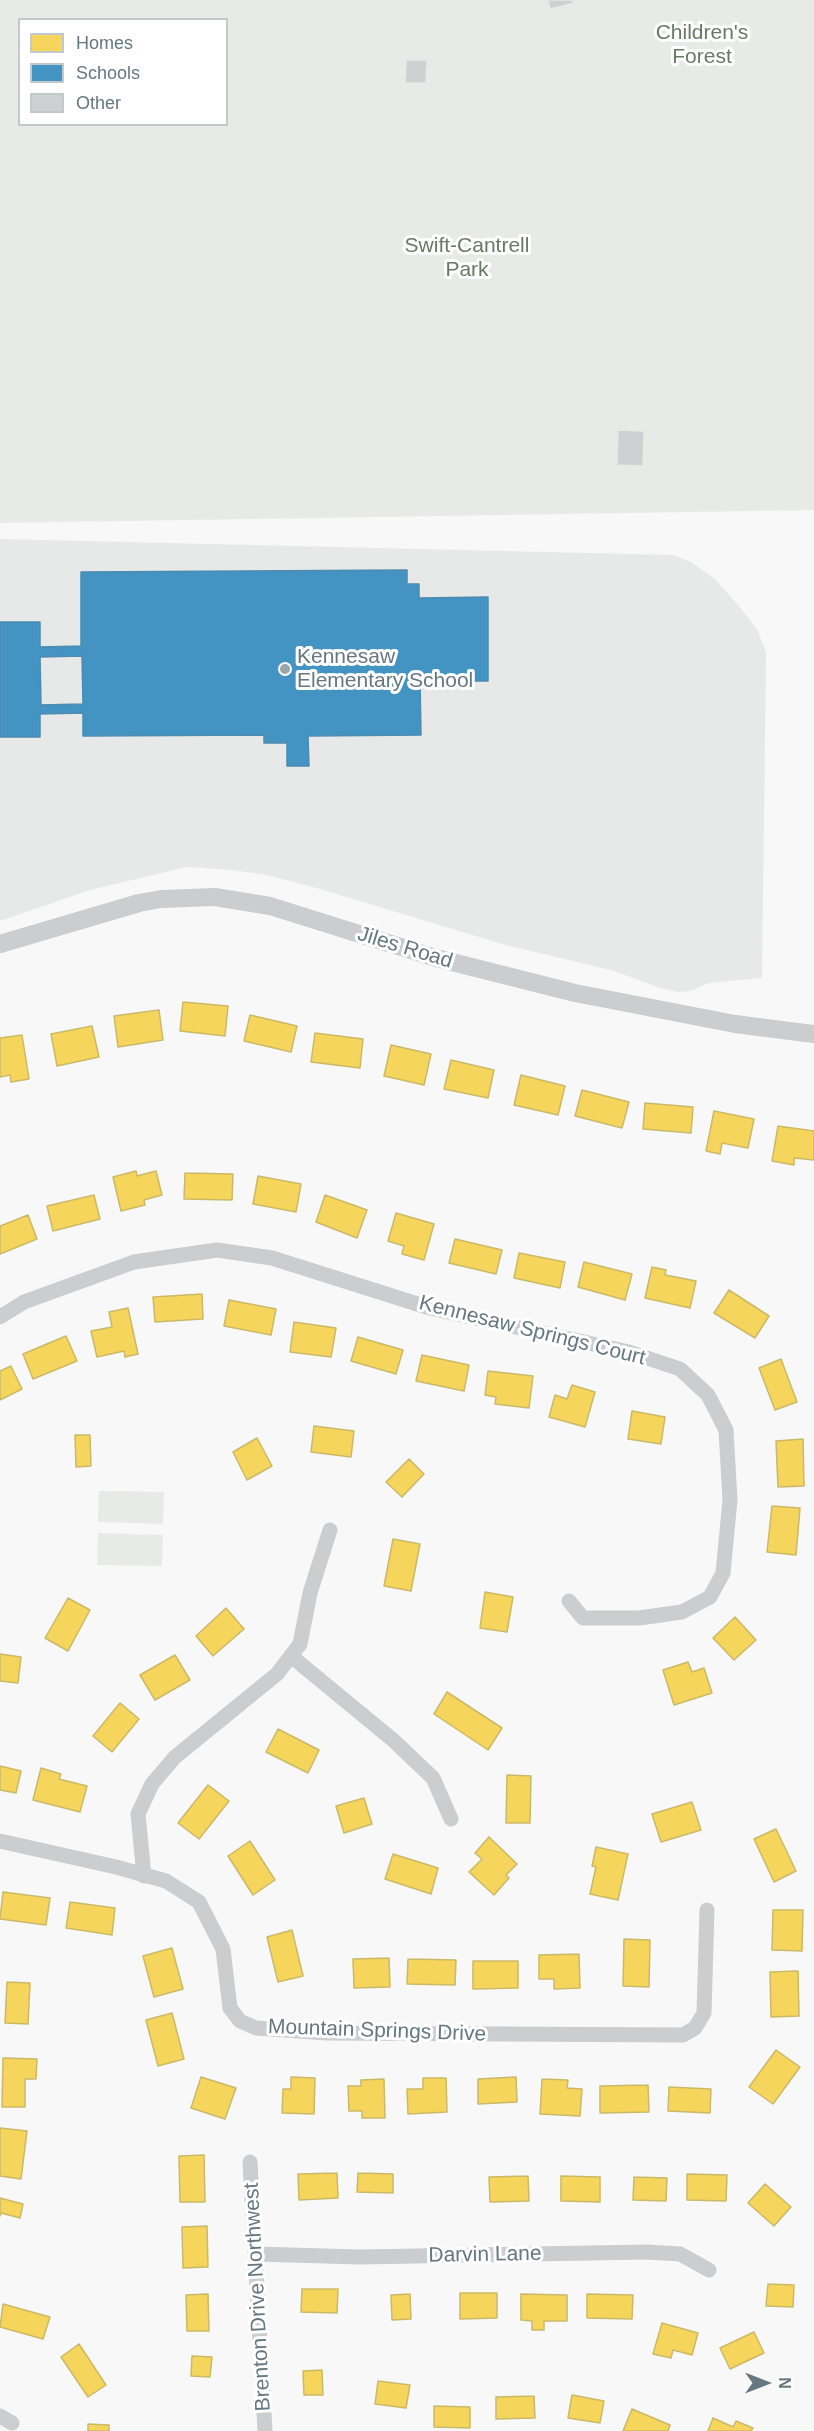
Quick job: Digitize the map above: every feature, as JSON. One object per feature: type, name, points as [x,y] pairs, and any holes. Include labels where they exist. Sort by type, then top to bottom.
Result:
[{"type":"street","name":"Jiles Road","points":[[0,944],[139,903],[161,899],[215,897],[270,906],[436,958],[575,993],[735,1024],[814,1034]]},
{"type":"street","name":"Kennesaw Springs Court","points":[[0,1317],[24,1302],[134,1262],[217,1250],[272,1258],[430,1308],[628,1352],[680,1369],[708,1395],[726,1430],[730,1500],[723,1573],[710,1597],[682,1612],[639,1618],[583,1618],[569,1601]]},
{"type":"street","points":[[144,1876],[138,1814],[152,1784],[175,1757],[277,1674],[300,1644],[310,1593],[330,1530]]},
{"type":"street","points":[[291,1656],[393,1740],[433,1778],[451,1819]]},
{"type":"street","name":"Mountain Springs Drive","points":[[0,1841],[116,1867],[166,1881],[199,1902],[223,1949],[230,2008],[240,2021],[256,2028],[327,2033],[683,2035],[695,2028],[704,2013],[707,1910]]},
{"type":"street","name":"Brenton Drive Northwest","points":[[250,2163],[265,2431]]},
{"type":"street","name":"Darvin Lane","points":[[256,2254],[359,2257],[647,2252],[680,2254],[709,2270]]},
{"type":"shaded area","points":[[0,539],[673,555],[691,562],[716,580],[742,610],[757,629],[766,652],[762,978],[709,983],[691,991],[678,992],[660,988],[614,971],[502,944],[320,889],[267,875],[232,870],[187,867],[90,890],[0,921]]},
{"type":"green space","name":"Swift-Cantrell Park","points":[[0,0],[814,0],[814,510],[0,523]]},
{"type":"green space","points":[[99,1491],[164,1492],[163,1524],[98,1522]]},
{"type":"green space","points":[[98,1533],[163,1535],[162,1566],[97,1565]]},
{"type":"building: Homes","points":[[183,1002],[228,1006],[225,1036],[180,1031]]},
{"type":"building: Homes","points":[[159,1010],[163,1040],[118,1047],[114,1016]]},
{"type":"building: Homes","points":[[250,1015],[297,1026],[291,1052],[244,1041]]},
{"type":"building: Homes","points":[[92,1026],[99,1057],[57,1066],[51,1034]]},
{"type":"building: Homes","points":[[315,1033],[363,1039],[360,1068],[311,1062]]},
{"type":"building: Homes","points":[[22,1035],[29,1079],[11,1082],[10,1075],[0,1077],[0,1038]]},
{"type":"building: Homes","points":[[391,1045],[431,1054],[424,1085],[384,1076]]},
{"type":"building: Homes","points":[[451,1060],[494,1070],[488,1098],[444,1089]]},
{"type":"building: Homes","points":[[521,1075],[565,1086],[558,1115],[514,1105]]},
{"type":"building: Homes","points":[[582,1090],[629,1102],[622,1128],[575,1116]]},
{"type":"building: Homes","points":[[645,1103],[693,1107],[691,1133],[643,1129]]},
{"type":"building: Homes","points":[[714,1111],[754,1119],[748,1148],[722,1143],[720,1154],[706,1151]]},
{"type":"building: Homes","points":[[778,1126],[814,1131],[814,1160],[794,1158],[794,1165],[772,1161]]},
{"type":"building: Homes","points":[[136,1171],[137,1176],[156,1171],[162,1195],[144,1200],[145,1205],[121,1211],[113,1177]]},
{"type":"building: Homes","points":[[185,1173],[233,1174],[232,1200],[184,1199]]},
{"type":"building: Homes","points":[[258,1176],[301,1184],[296,1212],[253,1204]]},
{"type":"building: Homes","points":[[94,1195],[100,1219],[53,1231],[47,1206]]},
{"type":"building: Homes","points":[[325,1195],[367,1210],[357,1238],[316,1222]]},
{"type":"building: Homes","points":[[396,1213],[434,1224],[424,1260],[402,1254],[404,1246],[388,1241]]},
{"type":"building: Homes","points":[[28,1215],[37,1239],[0,1254],[0,1226]]},
{"type":"building: Homes","points":[[455,1239],[502,1250],[496,1274],[449,1263]]},
{"type":"building: Homes","points":[[519,1253],[565,1262],[560,1288],[514,1278]]},
{"type":"building: Homes","points":[[584,1262],[632,1274],[625,1300],[578,1287]]},
{"type":"building: Homes","points":[[652,1267],[666,1270],[665,1275],[696,1281],[690,1308],[645,1298]]},
{"type":"building: Homes","points":[[729,1290],[769,1316],[755,1338],[714,1313]]},
{"type":"building: Homes","points":[[202,1294],[203,1319],[155,1322],[153,1297]]},
{"type":"building: Homes","points":[[229,1300],[276,1309],[271,1335],[224,1326]]},
{"type":"building: Homes","points":[[128,1308],[138,1354],[125,1357],[124,1351],[97,1357],[91,1331],[112,1327],[109,1312]]},
{"type":"building: Homes","points":[[294,1322],[336,1328],[331,1357],[290,1352]]},
{"type":"building: Homes","points":[[66,1336],[77,1361],[33,1379],[23,1354]]},
{"type":"building: Homes","points":[[358,1337],[403,1350],[396,1374],[351,1361]]},
{"type":"building: Homes","points":[[422,1355],[469,1365],[464,1391],[416,1381]]},
{"type":"building: Homes","points":[[781,1359],[797,1402],[775,1410],[759,1368]]},
{"type":"building: Homes","points":[[11,1366],[22,1389],[0,1400],[0,1371]]},
{"type":"building: Homes","points":[[488,1371],[533,1376],[529,1408],[495,1404],[496,1397],[485,1395]]},
{"type":"building: Homes","points":[[572,1385],[595,1392],[585,1427],[549,1417],[555,1395],[567,1399]]},
{"type":"building: Homes","points":[[632,1411],[665,1417],[661,1444],[628,1439]]},
{"type":"building: Homes","points":[[314,1426],[354,1431],[351,1457],[311,1452]]},
{"type":"building: Homes","points":[[75,1435],[90,1435],[91,1466],[76,1467]]},
{"type":"building: Homes","points":[[257,1438],[272,1466],[247,1480],[233,1452]]},
{"type":"building: Homes","points":[[803,1439],[804,1486],[778,1487],[776,1441]]},
{"type":"building: Homes","points":[[409,1459],[424,1474],[402,1497],[386,1482]]},
{"type":"building: Homes","points":[[772,1506],[800,1508],[796,1555],[767,1552]]},
{"type":"building: Homes","points":[[393,1539],[420,1544],[411,1591],[384,1586]]},
{"type":"building: Homes","points":[[485,1592],[513,1597],[507,1632],[480,1628]]},
{"type":"building: Homes","points":[[68,1598],[90,1610],[68,1651],[45,1638]]},
{"type":"building: Homes","points":[[226,1608],[244,1629],[213,1656],[196,1636]]},
{"type":"building: Homes","points":[[735,1617],[756,1640],[734,1660],[713,1638]]},
{"type":"building: Homes","points":[[0,1654],[21,1657],[18,1683],[0,1681]]},
{"type":"building: Homes","points":[[175,1655],[190,1680],[155,1700],[140,1675]]},
{"type":"building: Homes","points":[[688,1662],[692,1672],[704,1668],[712,1693],[674,1705],[663,1670]]},
{"type":"building: Homes","points":[[447,1692],[502,1728],[488,1750],[434,1714]]},
{"type":"building: Homes","points":[[120,1703],[139,1719],[112,1752],[93,1736]]},
{"type":"building: Homes","points":[[278,1729],[319,1750],[308,1773],[266,1752]]},
{"type":"building: Homes","points":[[0,1766],[21,1771],[16,1793],[0,1790]]},
{"type":"building: Homes","points":[[41,1768],[61,1774],[59,1779],[87,1786],[80,1812],[33,1800]]},
{"type":"building: Homes","points":[[507,1775],[531,1776],[530,1823],[506,1823]]},
{"type":"building: Homes","points":[[208,1785],[229,1801],[199,1839],[178,1823]]},
{"type":"building: Homes","points":[[364,1798],[372,1824],[344,1833],[336,1806]]},
{"type":"building: Homes","points":[[692,1802],[701,1830],[661,1842],[652,1814]]},
{"type":"building: Homes","points":[[776,1829],[796,1871],[774,1882],[754,1839]]},
{"type":"building: Homes","points":[[489,1837],[517,1864],[506,1875],[509,1878],[494,1895],[469,1872],[482,1859],[475,1853]]},
{"type":"building: Homes","points":[[250,1841],[275,1880],[253,1895],[228,1856]]},
{"type":"building: Homes","points":[[596,1847],[628,1854],[618,1900],[590,1894],[596,1867],[592,1866]]},
{"type":"building: Homes","points":[[393,1854],[438,1868],[431,1894],[385,1879]]},
{"type":"building: Homes","points":[[3,1892],[50,1898],[46,1925],[0,1919]]},
{"type":"building: Homes","points":[[70,1902],[115,1908],[112,1935],[66,1928]]},
{"type":"building: Homes","points":[[773,1910],[803,1910],[802,1951],[772,1950]]},
{"type":"building: Homes","points":[[292,1930],[303,1976],[278,1982],[267,1937]]},
{"type":"building: Homes","points":[[624,1939],[650,1940],[649,1987],[623,1986]]},
{"type":"building: Homes","points":[[172,1948],[183,1989],[154,1997],[143,1956]]},
{"type":"building: Homes","points":[[579,1954],[580,1988],[554,1989],[554,1979],[539,1979],[539,1955]]},
{"type":"building: Homes","points":[[389,1958],[390,1987],[354,1988],[353,1959]]},
{"type":"building: Homes","points":[[408,1959],[456,1960],[455,1985],[407,1984]]},
{"type":"building: Homes","points":[[473,1961],[518,1961],[518,1988],[473,1989]]},
{"type":"building: Homes","points":[[798,1971],[799,2016],[771,2017],[770,1972]]},
{"type":"building: Homes","points":[[7,1982],[30,1983],[28,2024],[5,2023]]},
{"type":"building: Homes","points":[[172,2013],[184,2059],[158,2066],[146,2020]]},
{"type":"building: Homes","points":[[776,2050],[800,2067],[773,2104],[749,2087]]},
{"type":"building: Homes","points":[[3,2058],[37,2059],[36,2079],[25,2079],[25,2107],[2,2107]]},
{"type":"building: Homes","points":[[201,2077],[236,2088],[225,2119],[191,2108]]},
{"type":"building: Homes","points":[[291,2077],[315,2078],[314,2114],[282,2113],[283,2089],[291,2089]]},
{"type":"building: Homes","points":[[516,2077],[517,2102],[478,2104],[478,2079]]},
{"type":"building: Homes","points":[[423,2078],[446,2078],[447,2112],[408,2114],[407,2089],[423,2089]]},
{"type":"building: Homes","points":[[384,2079],[385,2118],[362,2118],[362,2111],[349,2111],[348,2086],[361,2086],[361,2080]]},
{"type":"building: Homes","points":[[542,2079],[568,2080],[567,2088],[582,2089],[580,2116],[540,2114]]},
{"type":"building: Homes","points":[[648,2085],[649,2112],[600,2113],[600,2086]]},
{"type":"building: Homes","points":[[669,2087],[711,2089],[710,2113],[668,2111]]},
{"type":"building: Homes","points":[[0,2128],[27,2131],[21,2179],[0,2176]]},
{"type":"building: Homes","points":[[204,2155],[205,2202],[180,2202],[179,2156]]},
{"type":"building: Homes","points":[[337,2173],[338,2198],[299,2200],[298,2174]]},
{"type":"building: Homes","points":[[358,2173],[393,2174],[393,2193],[357,2192]]},
{"type":"building: Homes","points":[[687,2174],[727,2175],[726,2201],[687,2200]]},
{"type":"building: Homes","points":[[528,2176],[529,2201],[490,2202],[489,2177]]},
{"type":"building: Homes","points":[[561,2176],[600,2177],[600,2202],[561,2201]]},
{"type":"building: Homes","points":[[634,2177],[667,2178],[666,2201],[633,2200]]},
{"type":"building: Homes","points":[[765,2184],[791,2207],[774,2226],[748,2203]]},
{"type":"building: Homes","points":[[0,2198],[23,2204],[20,2218],[1,2213],[0,2216]]},
{"type":"building: Homes","points":[[207,2226],[208,2267],[183,2268],[182,2227]]},
{"type":"building: Homes","points":[[768,2284],[794,2285],[793,2307],[766,2306]]},
{"type":"building: Homes","points":[[302,2289],[338,2289],[337,2313],[301,2312]]},
{"type":"building: Homes","points":[[460,2293],[497,2293],[497,2318],[460,2319]]},
{"type":"building: Homes","points":[[208,2294],[209,2331],[187,2331],[186,2295]]},
{"type":"building: Homes","points":[[410,2294],[411,2319],[392,2320],[391,2295]]},
{"type":"building: Homes","points":[[521,2294],[567,2295],[567,2321],[544,2321],[544,2330],[532,2330],[532,2321],[521,2320]]},
{"type":"building: Homes","points":[[587,2294],[633,2295],[632,2319],[587,2318]]},
{"type":"building: Homes","points":[[3,2304],[50,2317],[43,2339],[0,2327]]},
{"type":"building: Homes","points":[[662,2323],[698,2333],[692,2355],[673,2350],[671,2358],[653,2354]]},
{"type":"building: Homes","points":[[754,2332],[764,2353],[730,2369],[720,2348]]},
{"type":"building: Homes","points":[[79,2344],[106,2385],[88,2397],[61,2357]]},
{"type":"building: Homes","points":[[192,2356],[212,2357],[210,2377],[191,2376]]},
{"type":"building: Homes","points":[[322,2370],[323,2395],[304,2395],[303,2371]]},
{"type":"building: Homes","points":[[378,2381],[410,2385],[406,2408],[375,2404]]},
{"type":"building: Homes","points":[[572,2395],[604,2401],[600,2423],[568,2418]]},
{"type":"building: Homes","points":[[534,2396],[535,2418],[496,2419],[496,2397]]},
{"type":"building: Homes","points":[[434,2406],[470,2407],[470,2428],[434,2427]]},
{"type":"building: Homes","points":[[632,2409],[670,2425],[668,2431],[623,2431]]},
{"type":"building: Homes","points":[[713,2418],[733,2427],[736,2421],[753,2428],[751,2431],[708,2431]]},
{"type":"building: Homes","points":[[88,2424],[109,2425],[109,2431],[88,2431]]},
{"type":"building: Schools","name":"Kennesaw Elementary School","points":[[407,570],[407,584],[419,584],[419,598],[488,597],[488,681],[420,681],[421,735],[308,736],[309,766],[287,766],[287,743],[264,743],[264,735],[83,736],[83,713],[40,714],[40,737],[0,737],[0,622],[40,622],[40,647],[81,646],[81,572]],"holes":[[[82,656],[83,704],[41,705],[40,657]]]},
{"type":"building: Other","points":[[548,0],[573,0],[574,3],[550,9]]},
{"type":"building: Other","points":[[406,60],[427,60],[426,83],[405,83]]},
{"type":"building: Other","points":[[618,430],[644,431],[643,466],[617,465]]},
{"type":"place","name":"Kennesaw Elementary School","points":[[285,669]]},
{"type":"park label","name":"Children's Forest","points":[[702,45]]}]
